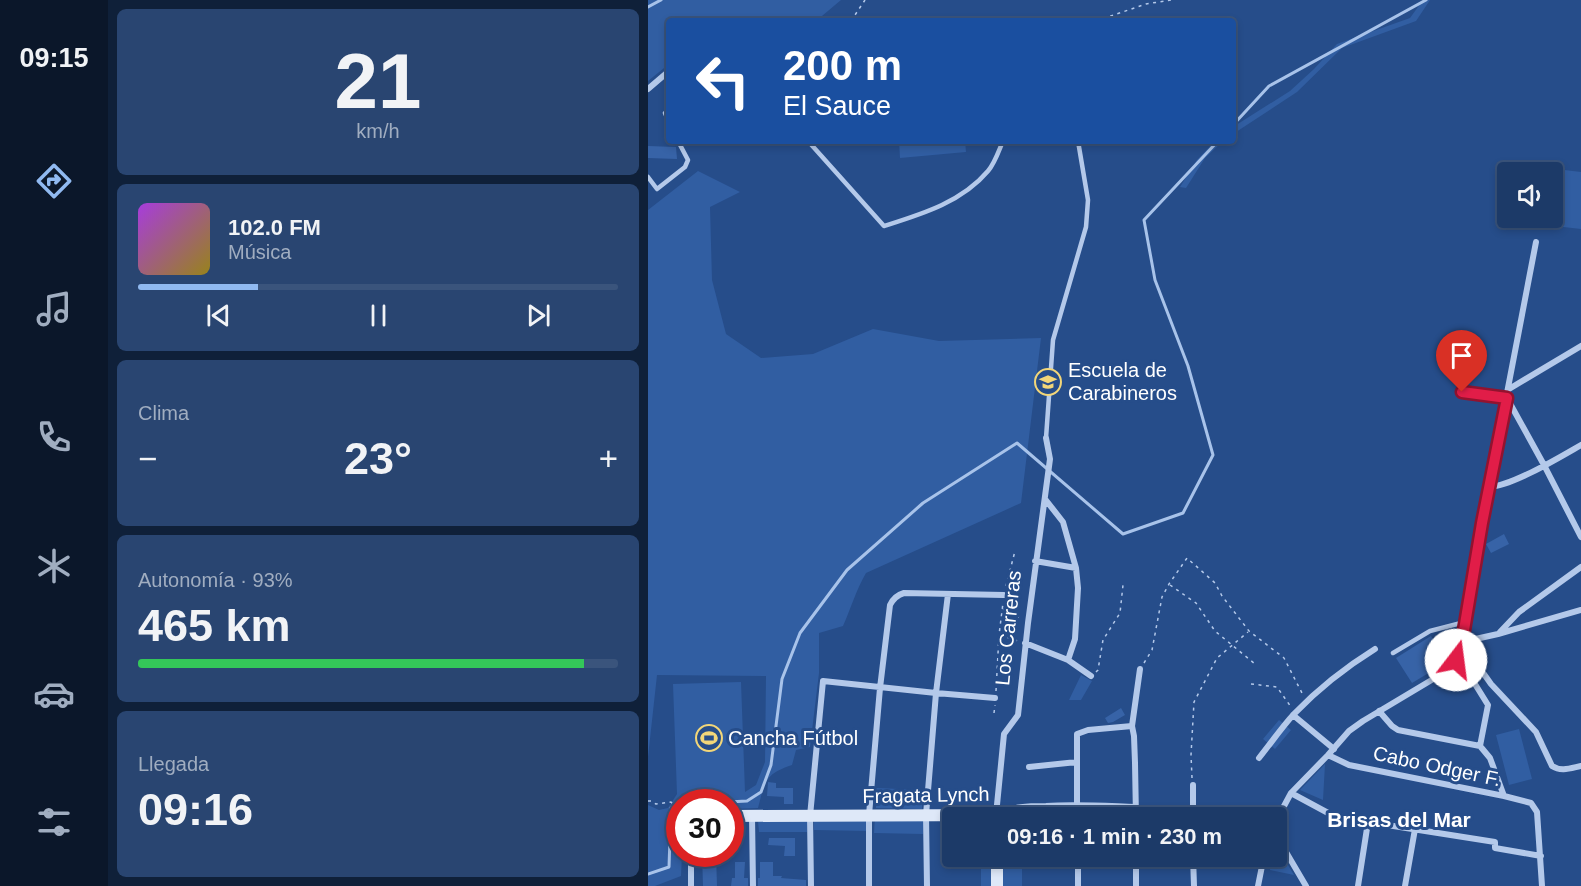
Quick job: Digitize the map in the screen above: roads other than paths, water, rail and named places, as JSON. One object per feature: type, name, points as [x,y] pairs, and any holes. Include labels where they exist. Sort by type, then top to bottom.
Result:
[{"type":"street","points":[[648,89],[666,74]]},
{"type":"street","points":[[1283,807],[1291,793],[1349,731],[1450,669],[1456,660],[1462,642],[1536,242]]},
{"type":"street","points":[[1509,389],[1581,346]]},
{"type":"street","points":[[1462,392],[1507,398]]},
{"type":"street","points":[[1507,398],[1581,537]]},
{"type":"street","name":"Los Carreras","points":[[997,807],[1004,734],[1018,715],[1035,561],[1050,459],[1046,438]]},
{"type":"street","points":[[1490,487],[1498,487],[1581,445]]},
{"type":"street","points":[[1045,499],[1063,522],[1076,568],[1078,588],[1075,639],[1068,660]]},
{"type":"street","points":[[1035,561],[1076,568]]},
{"type":"street","points":[[1498,634],[1519,612],[1581,567]]},
{"type":"street","points":[[869,886],[868,815],[890,605],[898,594],[904,593],[1004,595]]},
{"type":"street","points":[[927,886],[926,815],[936,693],[948,594]]},
{"type":"street","points":[[1462,642],[1581,610]]},
{"type":"street","points":[[1025,643],[1068,660],[1091,676]]},
{"type":"street","points":[[1260,758],[1294,714],[1353,663],[1375,650]]},
{"type":"street","points":[[1460,650],[1470,676],[1488,705],[1480,746]]},
{"type":"street","points":[[1460,650],[1474,660],[1491,684],[1536,732],[1552,766],[1562,770],[1581,766]]},
{"type":"street","points":[[1135,807],[1134,736],[1131,726],[1140,669]]},
{"type":"street","points":[[811,886],[810,816],[823,681],[995,698]]},
{"type":"street","points":[[1379,711],[1398,730],[1480,746],[1490,758],[1504,796]]},
{"type":"street","points":[[1294,714],[1334,749]]},
{"type":"street","points":[[1077,804],[1077,734],[1088,730],[1131,726]]},
{"type":"street","name":"Cabo Odger F.","points":[[1328,755],[1349,765],[1530,803],[1537,812],[1541,856]]},
{"type":"street","points":[[1029,767],[1077,762]]},
{"type":"street","points":[[1193,785],[1193,807]]},
{"type":"street","points":[[1291,793],[1330,813],[1368,822],[1495,842],[1495,848],[1541,856],[1542,886]]},
{"type":"street","name":"Fragata Lynch","points":[[1024,807],[1077,804],[1135,807]]},
{"type":"street","name":"Fragata Lynch","points":[[744,816],[942,815]]},
{"type":"street","points":[[752,816],[753,886]]},
{"type":"street","points":[[1358,886],[1368,822]]},
{"type":"street","points":[[1405,886],[1415,829]]},
{"type":"street","points":[[1287,854],[1306,886]]},
{"type":"street","points":[[691,867],[691,886]]},
{"type":"street","points":[[997,867],[997,886]]},
{"type":"street","points":[[1078,867],[1078,886]]},
{"type":"street","points":[[1136,867],[1136,886]]},
{"type":"street","points":[[1193,867],[1194,886]]},
{"type":"street","points":[[1258,886],[1262,867]]},
{"type":"lane","points":[[648,177],[657,189],[685,168],[688,160],[680,144]]},
{"type":"lane","points":[[811,144],[884,226],[939,207],[967,191],[989,170],[1002,144]]},
{"type":"lane","points":[[1046,438],[1053,340],[1086,227],[1088,200],[1079,144]]},
{"type":"lane","points":[[1393,653],[1430,631],[1465,622]]},
{"type":"waterway","points":[[648,7],[661,0]]},
{"type":"waterway","points":[[1236,122],[1269,86],[1426,0]]},
{"type":"waterway","points":[[744,801],[761,792],[771,765],[782,679],[800,633],[847,570],[923,503],[1017,443],[1123,534],[1183,513],[1213,455],[1188,366],[1155,280],[1144,220],[1215,144]]},
{"type":"waterway","points":[[648,874],[669,867]]},
{"type":"place","name":"Escuela de Carabineros","points":[[1048,382]]},
{"type":"place","name":"Cancha Fútbol","points":[[709,738]]},
{"type":"district","name":"Brisas del Mar","points":[[1399,820]]}]
